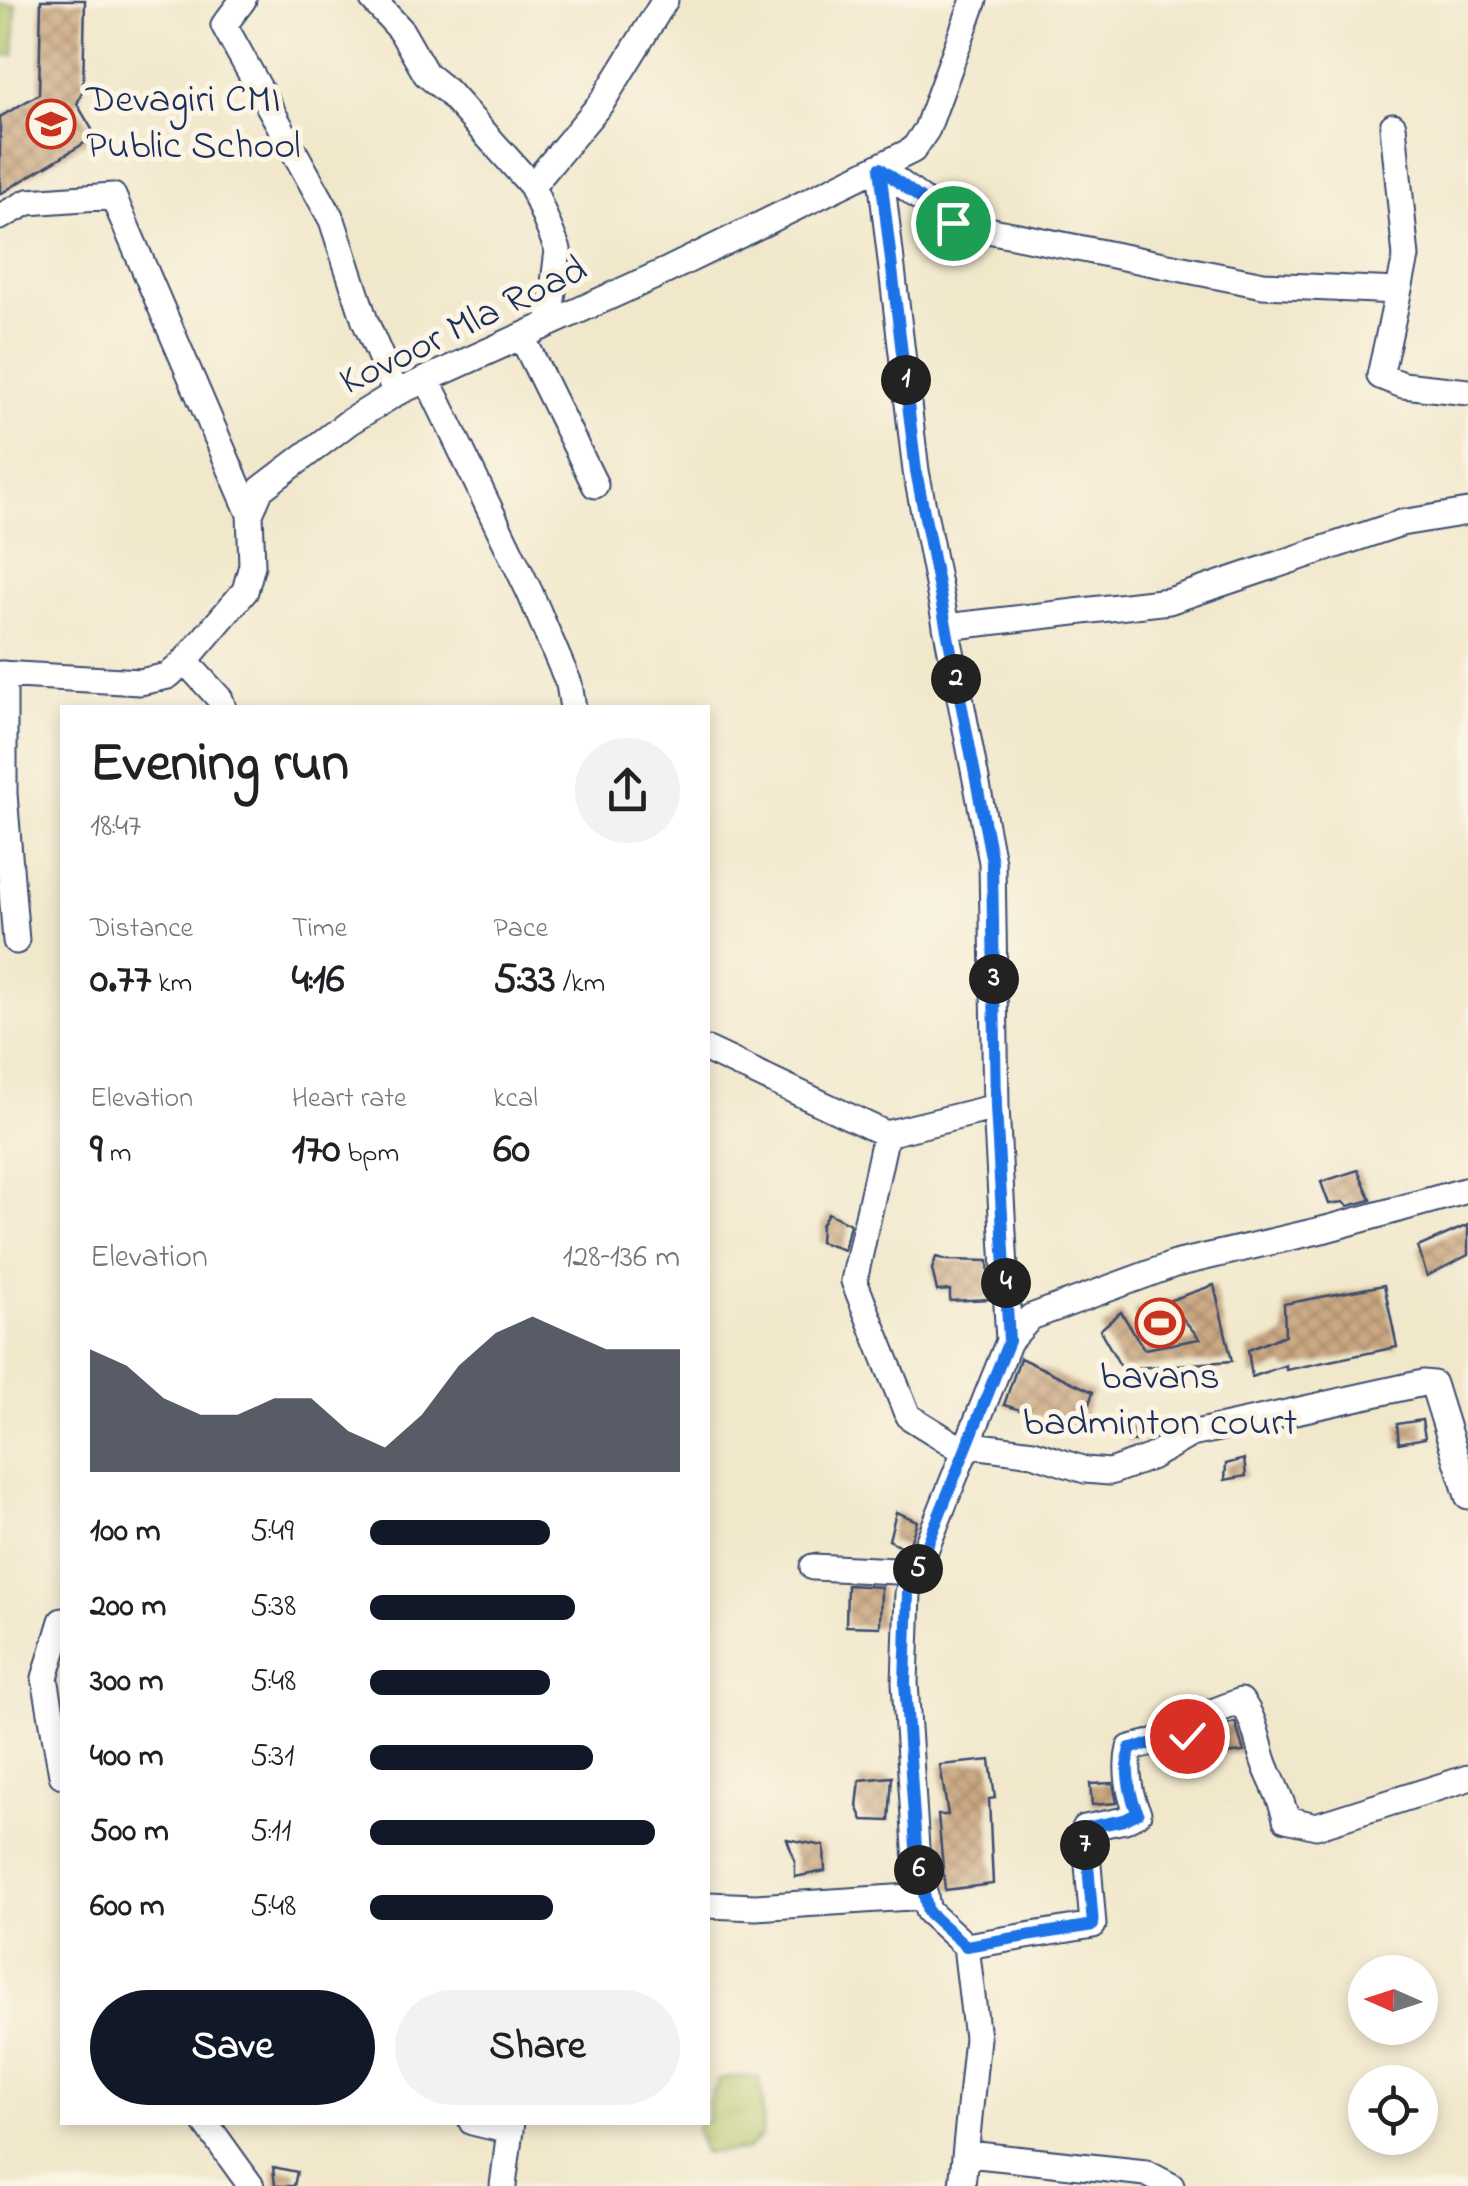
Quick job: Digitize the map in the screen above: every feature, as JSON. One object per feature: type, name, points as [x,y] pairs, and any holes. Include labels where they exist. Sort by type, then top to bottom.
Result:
[{"type":"street","points":[[243,0],[224,24],[332,220],[366,322],[396,394]]},
{"type":"street","points":[[373,0],[400,30],[426,74],[448,92],[532,186],[558,250],[548,324]]},
{"type":"street","points":[[532,186],[602,102],[665,0]]},
{"type":"street","name":"Kovoor Mla Road","points":[[250,514],[261,488],[349,422],[396,394],[913,150],[927,130],[974,0]]},
{"type":"street","points":[[1393,126],[1406,257],[1380,376],[1402,385],[1468,392]]},
{"type":"street","points":[[880,168],[953,223],[1262,285],[1398,291]]},
{"type":"street","points":[[880,168],[916,471],[992,862],[996,1107],[1009,1341]]},
{"type":"street","points":[[0,217],[28,202],[113,196],[250,514],[252,565],[245,591],[168,676],[140,682],[2,674],[4,794],[16,941]]},
{"type":"street","points":[[522,336],[594,485]]},
{"type":"street","points":[[427,380],[530,593],[569,684],[572,705]]},
{"type":"street","points":[[946,627],[1169,601],[1401,524],[1468,512]]},
{"type":"street","points":[[185,661],[220,698],[221,705]]},
{"type":"street","points":[[710,1051],[886,1134],[996,1107]]},
{"type":"street","points":[[886,1134],[854,1281],[908,1416],[969,1446],[1033,1453],[1085,1470],[1110,1472],[1151,1457],[1190,1434],[1433,1384],[1468,1496]]},
{"type":"street","points":[[962,2186],[977,2038],[966,1946],[928,1912],[917,1862],[905,1683],[908,1593],[1009,1341],[1031,1317],[1175,1264],[1326,1229],[1468,1190]]},
{"type":"street","points":[[813,1566],[917,1572]]},
{"type":"street","points":[[60,1627],[45,1678],[60,1763]]},
{"type":"street","points":[[966,1946],[1093,1925],[1085,1828],[1138,1813],[1131,1800],[1126,1763],[1130,1748],[1205,1729],[1212,1712],[1225,1706],[1242,1702],[1252,1715],[1286,1819],[1316,1826],[1468,1778]]},
{"type":"street","points":[[710,1905],[756,1907],[924,1896]]},
{"type":"street","points":[[207,2125],[252,2186]]},
{"type":"street","points":[[503,2186],[510,2127]]},
{"type":"street","points":[[968,2154],[1146,2173],[1171,2186]]},
{"type":"green space","points":[[0,4],[16,5],[14,55],[0,55]]},
{"type":"green space","name":"bavans badminton court","points":[[1168,1301],[1185,1333],[1148,1337],[1136,1312]]},
{"type":"green space","points":[[759,2077],[762,2136],[747,2150],[703,2153],[697,2129],[698,2125],[710,2125],[710,2099],[719,2080]]},
{"type":"building","name":"Devagiri CMI Public School","points":[[41,0],[85,0],[83,90],[77,104],[96,136],[0,194],[0,117],[39,94]]},
{"type":"building","points":[[1358,1170],[1371,1200],[1348,1206],[1343,1202],[1329,1204],[1321,1182]]},
{"type":"building","points":[[828,1213],[850,1224],[844,1250],[820,1242],[821,1225]]},
{"type":"building","points":[[1468,1225],[1468,1255],[1427,1276],[1418,1247]]},
{"type":"building","points":[[936,1257],[988,1261],[990,1299],[950,1301],[950,1290],[937,1291],[932,1269]]},
{"type":"building","points":[[1214,1285],[1232,1361],[1122,1369],[1100,1330],[1121,1312],[1144,1349],[1200,1339],[1168,1301]]},
{"type":"building","points":[[1384,1285],[1397,1347],[1286,1370],[1286,1365],[1252,1377],[1248,1350],[1285,1335],[1284,1304]]},
{"type":"building","points":[[1020,1358],[1093,1392],[1081,1429],[1004,1405]]},
{"type":"building","points":[[1153,1418],[1154,1437],[1128,1442],[1126,1424]]},
{"type":"building","points":[[1422,1420],[1425,1438],[1399,1443],[1397,1424]]},
{"type":"building","points":[[1244,1459],[1246,1476],[1225,1480],[1226,1464]]},
{"type":"building","points":[[896,1512],[917,1521],[908,1550],[889,1540]]},
{"type":"building","points":[[847,1585],[881,1587],[880,1627],[846,1626]]},
{"type":"building","points":[[1235,1722],[1244,1752],[1211,1755],[1224,1725]]},
{"type":"building","points":[[990,1760],[995,1798],[989,1799],[993,1884],[945,1890],[938,1815],[948,1815],[940,1765]]},
{"type":"building","points":[[892,1777],[889,1821],[863,1820],[857,1806],[860,1780]]},
{"type":"building","points":[[1113,1783],[1117,1803],[1092,1805],[1090,1784]]},
{"type":"building","points":[[787,1839],[824,1846],[825,1871],[795,1877],[795,1861]]},
{"type":"building","points":[[273,2167],[297,2172],[294,2186],[275,2186]]},
{"type":"place","name":"Devagiri CMI Public School","points":[[51,124]]},
{"type":"place","name":"bavans badminton court","points":[[1160,1323]]},
{"type":"route","points":[[953,223],[880,168],[916,471],[992,862],[996,1107],[1009,1341],[908,1593],[905,1683],[917,1862],[928,1912],[966,1946],[1093,1925],[1085,1828],[1138,1813],[1131,1800],[1126,1763],[1130,1748],[1187,1736]]}]
